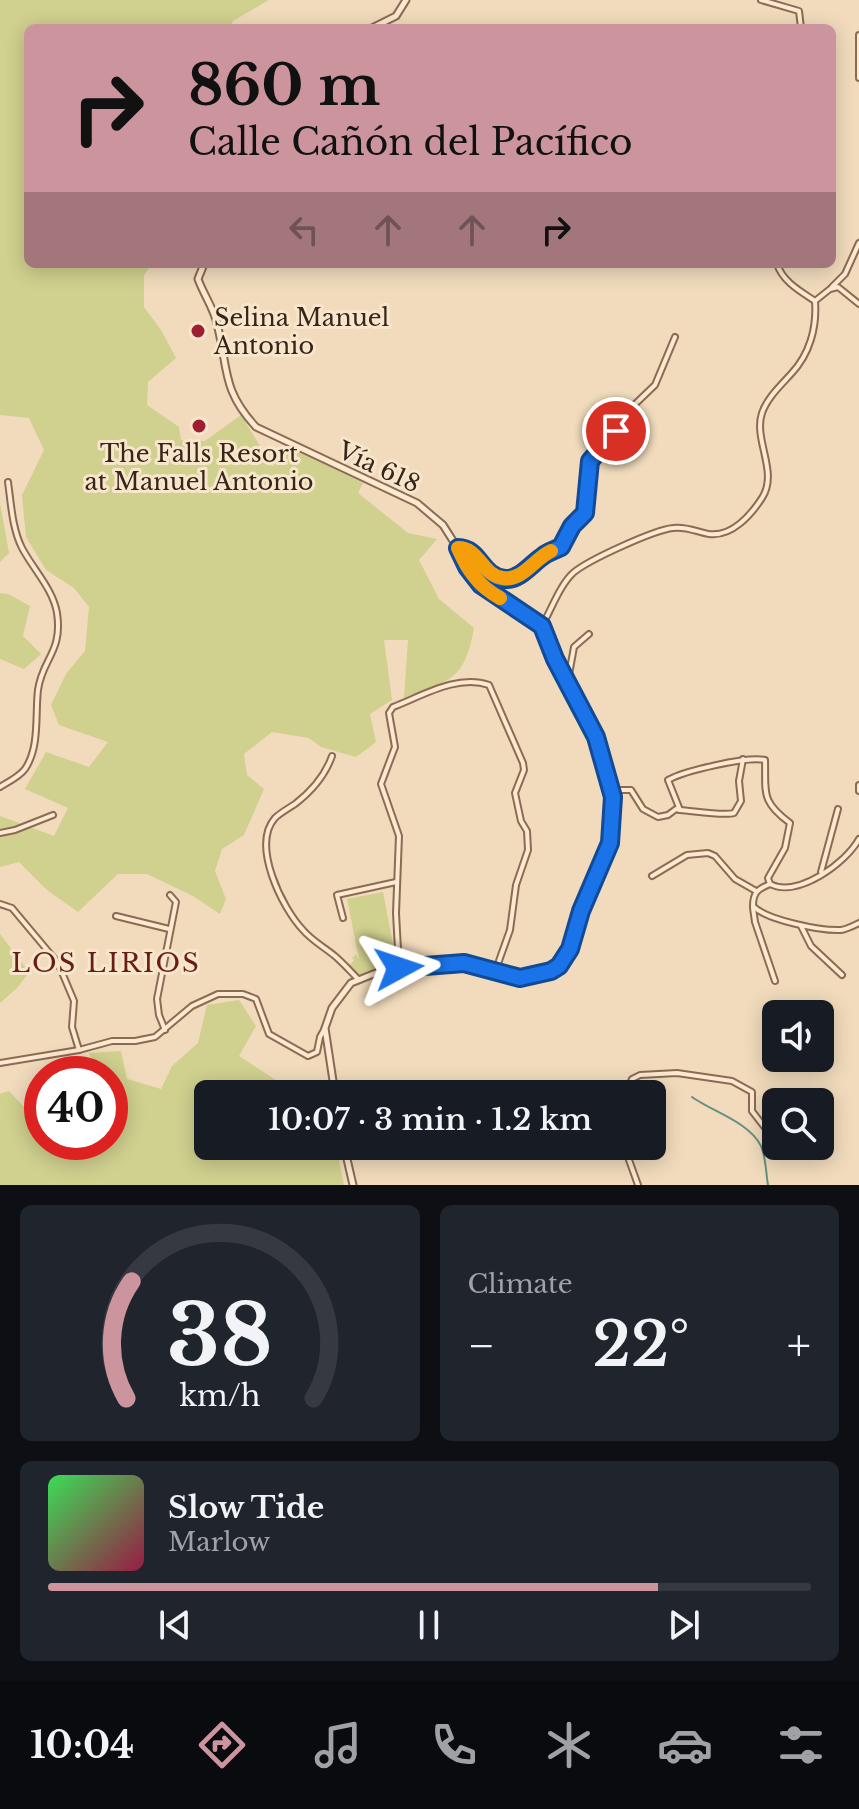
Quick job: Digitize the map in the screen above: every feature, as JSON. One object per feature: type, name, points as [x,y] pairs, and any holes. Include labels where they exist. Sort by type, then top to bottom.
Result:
[{"type":"street","points":[[380,24],[396,16],[406,0]]},
{"type":"street","points":[[761,0],[799,11],[801,24]]},
{"type":"street","points":[[859,35],[859,78]]},
{"type":"street","points":[[815,301],[845,274],[859,243]]},
{"type":"street","name":"Vía 618","points":[[202,268],[198,279],[215,315],[225,373],[239,408],[256,427],[417,503],[443,525],[481,585],[542,626]]},
{"type":"street","points":[[778,268],[793,287],[815,301]]},
{"type":"street","points":[[830,289],[841,288],[859,304]]},
{"type":"street","points":[[0,1063],[79,1050],[112,1041],[155,1037],[199,1002],[218,994],[243,994],[256,999],[269,1034],[308,1056],[317,1052],[332,1008],[342,992],[358,979],[399,968],[464,963],[520,978],[551,971],[565,957],[610,843],[612,790],[596,737],[555,659],[542,626],[573,573],[645,536],[666,529],[677,527],[719,534],[729,531],[738,526],[763,497],[767,468],[761,418],[767,404],[805,353],[817,324],[815,301]]},
{"type":"street","points":[[458,548],[473,552],[488,573],[505,579],[515,578],[547,552],[561,547],[572,526],[585,513],[590,461],[631,408],[655,385],[675,337]]},
{"type":"street","points":[[0,787],[24,771],[30,758],[35,737],[38,686],[59,641],[57,611],[44,582],[21,546],[12,514],[8,482]]},
{"type":"street","points":[[568,680],[574,647],[589,634]]},
{"type":"street","points":[[399,968],[396,882],[399,836],[381,784],[395,747],[389,713],[393,707],[454,683],[468,681],[489,685],[524,770],[515,793],[521,821],[527,831],[528,850],[516,885],[510,930],[494,972]]},
{"type":"street","points":[[332,756],[320,779],[307,794],[275,818],[266,833],[266,848],[274,880],[289,914],[304,933],[336,957],[358,979]]},
{"type":"street","points":[[612,790],[631,790],[643,809],[653,817],[668,815],[676,809],[711,811],[722,815],[734,813],[741,801],[739,781],[743,759]]},
{"type":"street","points":[[680,810],[668,780],[678,774],[743,759],[765,760],[763,786],[766,797],[790,823],[785,848],[768,878],[770,884]]},
{"type":"street","points":[[859,785],[859,791]]},
{"type":"street","points":[[821,874],[838,809]]},
{"type":"street","points":[[0,833],[53,815]]},
{"type":"street","points":[[756,891],[770,884],[796,887],[848,855],[859,839]]},
{"type":"street","points":[[652,876],[687,855],[708,853],[715,856],[735,879],[756,891]]},
{"type":"street","points":[[343,918],[337,895],[396,882]]},
{"type":"street","points":[[756,891],[753,906],[755,922],[775,981]]},
{"type":"street","points":[[165,1030],[157,999],[176,902],[170,895]]},
{"type":"street","points":[[0,904],[12,908],[58,963],[74,1001],[72,1027],[79,1050]]},
{"type":"street","points":[[753,906],[766,915],[801,926],[844,930],[859,923]]},
{"type":"street","points":[[116,916],[169,929]]},
{"type":"street","points":[[801,926],[811,946],[842,975]]},
{"type":"street","points":[[325,1028],[333,1080]]},
{"type":"street","points":[[632,1080],[640,1075],[688,1073],[732,1081],[752,1092],[752,1111],[762,1124]]},
{"type":"street","points":[[347,1160],[353,1185]]},
{"type":"street","points":[[629,1160],[638,1185]]},
{"type":"green space","points":[[0,0],[269,0],[232,24],[24,24],[24,268],[149,268],[144,275],[144,307],[176,358],[148,382],[147,405],[179,427],[181,440],[205,441],[241,415],[260,446],[259,461],[273,466],[282,452],[292,448],[363,483],[358,493],[408,533],[437,539],[419,560],[439,599],[474,628],[460,669],[444,682],[404,698],[408,640],[384,640],[392,700],[370,714],[376,742],[356,757],[321,747],[309,738],[272,732],[244,754],[247,775],[264,789],[244,835],[222,849],[215,871],[226,899],[220,914],[193,896],[147,874],[118,874],[78,912],[47,890],[19,862],[0,867],[0,816],[54,836],[68,808],[25,789],[46,752],[89,767],[108,742],[59,725],[51,705],[66,674],[85,651],[89,607],[74,588],[46,570],[26,537],[22,495],[44,450],[29,418],[0,415]]},
{"type":"green space","points":[[0,503],[9,553],[0,562]]},
{"type":"green space","points":[[0,593],[30,606],[23,636],[41,654],[24,669],[0,659]]},
{"type":"green space","points":[[383,892],[397,965],[358,976],[348,967],[356,954],[359,959],[347,899]]},
{"type":"green space","points":[[0,934],[29,972],[0,1003]]},
{"type":"green space","points":[[239,1000],[256,1026],[239,1056],[276,1080],[194,1080],[194,1160],[339,1160],[344,1185],[0,1185],[0,1094],[9,1091],[24,1107],[24,1160],[128,1160],[128,1079],[161,1089],[172,1066],[198,1043],[207,1005]]},
{"type":"green space","points":[[121,1051],[122,1056],[90,1056],[89,1053]]},
{"type":"waterway","points":[[692,1097],[739,1124],[755,1138],[763,1150],[768,1185]]},
{"type":"slow traffic","points":[[500,598],[481,585],[458,548],[473,552],[488,573],[505,579],[515,578],[551,551]]},
{"type":"place","name":"Selina Manuel Antonio","points":[[198,331]]},
{"type":"place","name":"The Falls Resort at Manuel Antonio","points":[[199,426]]},
{"type":"district","name":"LOS LIRIOS","points":[[106,963]]},
{"type":"route","points":[[399,968],[464,963],[520,978],[551,971],[559,966],[570,949],[581,911],[610,843],[613,797],[607,771],[596,737],[555,659],[542,626],[481,585],[458,548],[473,552],[488,573],[505,579],[515,578],[547,552],[561,547],[572,526],[585,513],[590,461],[616,431]]}]
